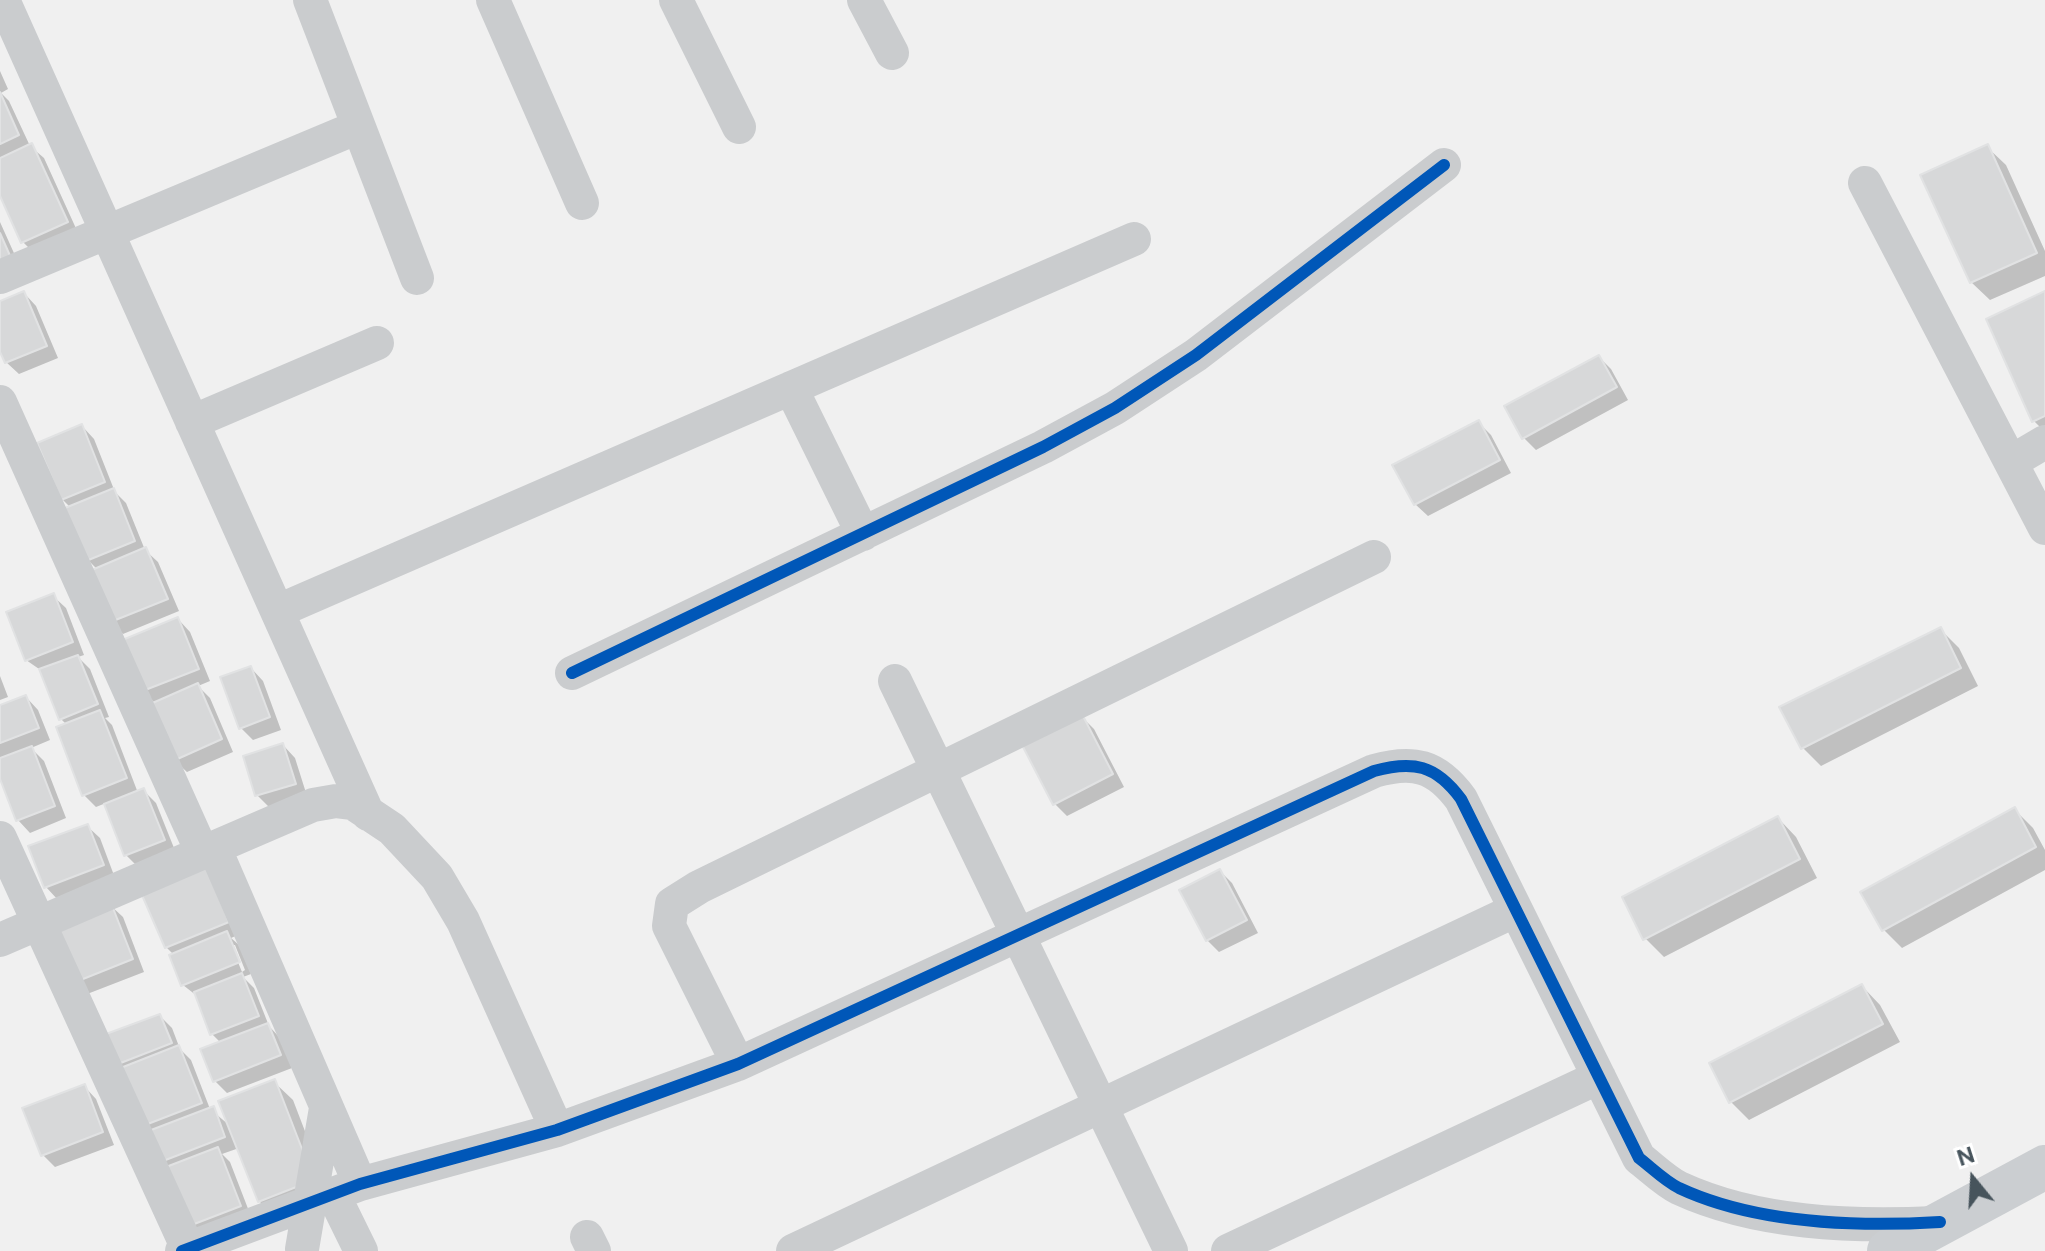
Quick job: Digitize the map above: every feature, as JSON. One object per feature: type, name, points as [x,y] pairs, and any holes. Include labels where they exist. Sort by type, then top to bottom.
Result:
[{"type":"street","points":[[3,0],[368,814]]},
{"type":"street","points":[[310,0],[417,278]]},
{"type":"street","points":[[493,0],[582,203]]},
{"type":"street","points":[[676,0],[739,127]]},
{"type":"street","points":[[864,0],[892,53]]},
{"type":"street","points":[[0,277],[358,127]]},
{"type":"street","points":[[572,673],[1043,447],[1115,408],[1196,355],[1444,165]]},
{"type":"street","points":[[1865,183],[2045,528]]},
{"type":"street","points":[[278,611],[1134,239]]},
{"type":"street","points":[[192,422],[377,343]]},
{"type":"street","points":[[791,388],[863,534]]},
{"type":"street","points":[[0,402],[326,1108],[335,1194],[361,1251]]},
{"type":"street","points":[[2011,462],[2045,442]]},
{"type":"street","points":[[738,1064],[669,926],[672,904],[1374,557]]},
{"type":"street","points":[[895,681],[941,769],[1171,1251]]},
{"type":"street","points":[[0,838],[186,1250],[335,1194],[557,1130],[738,1064],[1374,771],[1399,764],[1424,767],[1447,781],[1461,799],[1639,1158],[1677,1187],[1738,1209],[1868,1227],[1940,1222]]},
{"type":"street","points":[[0,940],[313,805],[336,801],[353,803],[401,837],[437,877],[463,921],[557,1130]]},
{"type":"street","points":[[793,1251],[1516,910]]},
{"type":"street","points":[[1228,1251],[1599,1077]]},
{"type":"street","points":[[302,1249],[335,1194],[326,1108]]},
{"type":"street","points":[[1889,1251],[2045,1167]]},
{"type":"building","points":[[0,92],[19,135],[0,144]]},
{"type":"building","points":[[32,143],[68,222],[21,243],[0,196],[0,158]]},
{"type":"building","points":[[1988,144],[2037,253],[1970,283],[1920,175]]},
{"type":"building","points":[[0,233],[11,258],[0,263]]},
{"type":"building","points":[[24,291],[47,346],[5,363],[0,352],[0,301]]},
{"type":"building","points":[[2045,291],[2045,416],[2032,422],[1986,319]]},
{"type":"building","points":[[1599,355],[1617,387],[1522,439],[1504,406]]},
{"type":"building","points":[[1479,420],[1500,460],[1414,505],[1392,465]]},
{"type":"building","points":[[82,424],[105,482],[61,500],[37,443]]},
{"type":"building","points":[[114,488],[135,541],[86,561],[65,508]]},
{"type":"building","points":[[146,547],[168,599],[108,623],[87,572]]},
{"type":"building","points":[[54,593],[73,642],[25,661],[6,612]]},
{"type":"building","points":[[178,617],[199,669],[140,692],[120,641]]},
{"type":"building","points":[[1941,627],[1961,668],[1801,749],[1779,707]]},
{"type":"building","points":[[78,655],[98,704],[59,720],[39,669]]},
{"type":"building","points":[[251,666],[270,717],[239,729],[220,677]]},
{"type":"building","points":[[198,683],[222,739],[173,761],[148,705]]},
{"type":"building","points":[[26,695],[39,728],[0,743],[0,705]]},
{"type":"building","points":[[100,710],[127,778],[82,796],[56,727]]},
{"type":"building","points":[[1082,714],[1113,774],[1053,805],[1022,745]]},
{"type":"building","points":[[283,743],[296,784],[255,796],[243,756]]},
{"type":"building","points":[[32,746],[55,806],[16,821],[0,779],[0,758]]},
{"type":"building","points":[[144,788],[165,840],[124,856],[104,804]]},
{"type":"building","points":[[2015,807],[2036,847],[1882,931],[1860,892]]},
{"type":"building","points":[[1778,816],[1800,859],[1643,940],[1622,897]]},
{"type":"building","points":[[88,824],[104,865],[44,888],[28,846]]},
{"type":"building","points":[[203,859],[229,922],[165,948],[138,886]]},
{"type":"building","points":[[1220,869],[1247,920],[1206,941],[1179,890]]},
{"type":"building","points":[[111,903],[133,959],[68,985],[45,928]]},
{"type":"building","points":[[227,931],[240,962],[181,986],[169,955]]},
{"type":"building","points":[[242,973],[259,1016],[210,1035],[194,992]]},
{"type":"building","points":[[1862,984],[1883,1024],[1729,1103],[1709,1063]]},
{"type":"building","points":[[160,1014],[172,1043],[118,1064],[106,1034]]},
{"type":"building","points":[[268,1023],[281,1055],[213,1082],[200,1049]]},
{"type":"building","points":[[179,1045],[202,1103],[140,1127],[118,1069]]},
{"type":"building","points":[[275,1079],[314,1180],[258,1202],[218,1101]]},
{"type":"building","points":[[85,1084],[103,1132],[41,1156],[22,1108]]},
{"type":"building","points":[[214,1106],[225,1137],[150,1166],[138,1135]]},
{"type":"building","points":[[218,1147],[241,1206],[189,1226],[166,1167]]},
{"type":"cycle path","points":[[572,673],[1043,447],[1115,408],[1196,355],[1444,165]]},
{"type":"cycle path","points":[[182,1251],[360,1184],[557,1130],[738,1064],[1374,771],[1401,766],[1433,772],[1461,799],[1639,1158],[1679,1188],[1741,1209],[1841,1223],[1940,1222]]}]
